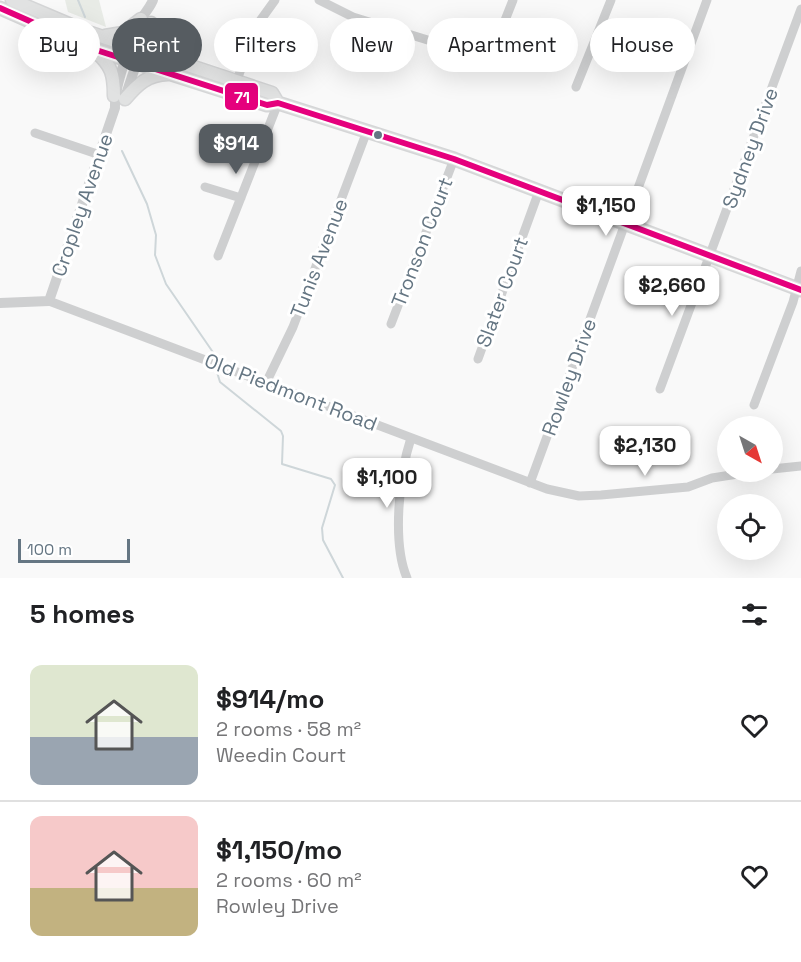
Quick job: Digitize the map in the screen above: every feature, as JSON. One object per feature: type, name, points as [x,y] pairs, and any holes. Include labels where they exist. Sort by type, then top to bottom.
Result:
[{"type":"main road","points":[[12,0],[56,18]]},
{"type":"main road","points":[[0,8],[23,18]]},
{"type":"main road","points":[[100,56],[114,73],[118,101]]},
{"type":"main road","points":[[118,101],[147,78],[161,72]]},
{"type":"main road","points":[[184,72],[267,105],[278,103],[454,159],[799,288]]},
{"type":"main road","points":[[197,72],[237,80],[272,93],[278,103]]},
{"type":"street","points":[[237,80],[257,25],[269,4],[275,0]]},
{"type":"street","points":[[319,0],[353,17],[486,58],[513,0]]},
{"type":"street","points":[[576,87],[611,0]]},
{"type":"street","name":"Rowley Drive","points":[[530,483],[707,0]]},
{"type":"street","name":"Cropley Avenue","points":[[147,18],[153,2]]},
{"type":"street","name":"Sydney Drive","points":[[660,389],[801,9]]},
{"type":"street","name":"Cropley Avenue","points":[[49,301],[128,72]]},
{"type":"street","points":[[218,256],[278,103]]},
{"type":"street","name":"Tunis Avenue","points":[[266,383],[293,327],[367,131]]},
{"type":"street","points":[[35,133],[100,155]]},
{"type":"street","name":"Tronson Court","points":[[391,324],[454,159]]},
{"type":"street","points":[[205,187],[241,198]]},
{"type":"street","name":"Slater Court","points":[[478,359],[539,191]]},
{"type":"street","points":[[754,405],[799,288],[801,271]]},
{"type":"street","name":"Old Piedmont Road","points":[[0,303],[49,301],[530,483],[565,494],[601,495],[688,487],[717,477]]},
{"type":"street","points":[[407,578],[397,543],[406,456],[411,438]]},
{"type":"street","points":[[783,468],[801,466]]},
{"type":"shaded area","points":[[65,0],[99,0],[106,27],[100,25],[100,18],[83,18],[68,12]]},
{"type":"waterway","points":[[78,0],[85,17]]},
{"type":"waterway","points":[[122,151],[147,204],[156,235],[155,255],[166,284],[219,361]]},
{"type":"waterway","points":[[216,369],[220,382],[281,431],[283,436],[282,464],[331,479],[335,485],[322,528],[323,540],[343,578]]},
{"type":"transit line","name":"71","points":[[0,8],[93,49],[267,105],[278,103],[454,159],[801,290]]}]
